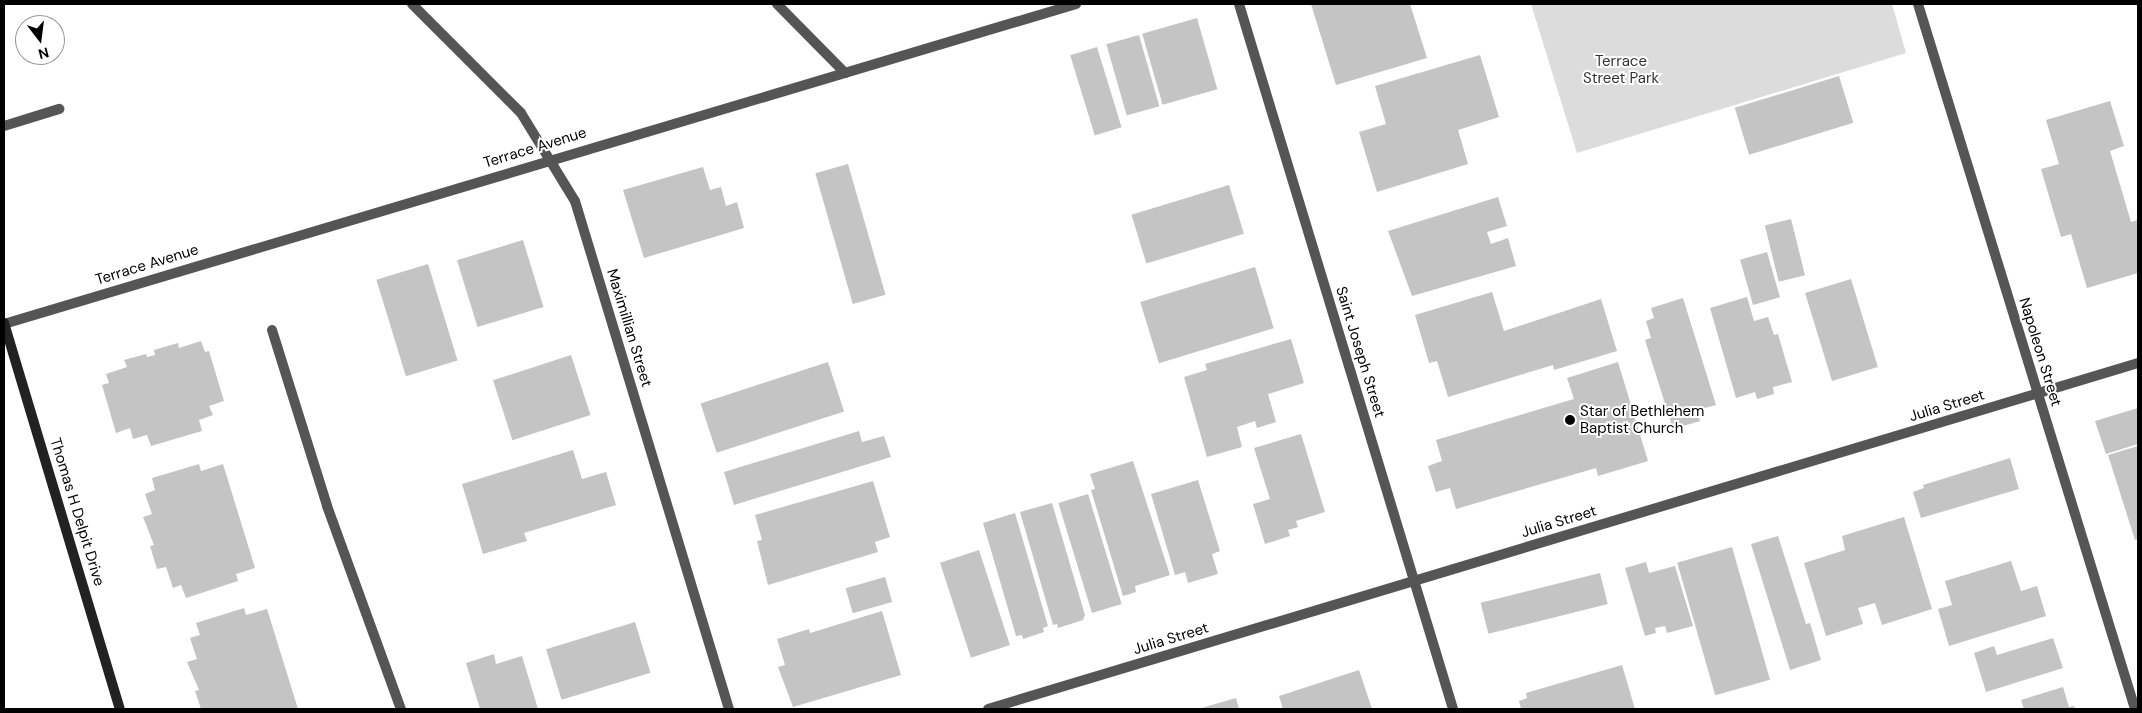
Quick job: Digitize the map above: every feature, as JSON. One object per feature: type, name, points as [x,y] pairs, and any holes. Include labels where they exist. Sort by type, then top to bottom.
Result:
[{"type":"main road","name":"Thomas H Delpit Drive","points":[[4,324],[120,709]]},
{"type":"street","name":"Maximillian Street","points":[[412,4],[521,113],[575,201],[729,709]]},
{"type":"street","points":[[777,4],[845,73]]},
{"type":"street","name":"Terrace Avenue","points":[[4,324],[549,159],[1076,4]]},
{"type":"street","name":"Saint Joseph Street","points":[[1239,4],[1453,709]]},
{"type":"street","name":"Napoleon Street","points":[[1918,4],[2135,709]]},
{"type":"street","points":[[4,126],[59,109]]},
{"type":"street","points":[[272,330],[327,506],[401,709]]},
{"type":"street","name":"Julia Street","points":[[988,709],[2138,363]]},
{"type":"green space","name":"Terrace Street Park","points":[[1531,4],[1892,4],[1906,53],[1577,153]]},
{"type":"building","points":[[1311,4],[1410,4],[1427,58],[1336,85]]},
{"type":"building","points":[[1197,18],[1217,89],[1163,105],[1142,34]]},
{"type":"building","points":[[1139,35],[1159,106],[1127,116],[1106,44]]},
{"type":"building","points":[[1097,47],[1122,127],[1095,136],[1070,55]]},
{"type":"building","points":[[1480,55],[1499,117],[1458,130],[1468,164],[1377,192],[1359,132],[1386,124],[1375,86]]},
{"type":"building","points":[[1839,76],[1853,123],[1749,155],[1735,108]]},
{"type":"building","points":[[2110,101],[2124,146],[2110,151],[2131,222],[2138,220],[2138,273],[2087,288],[2071,234],[2061,237],[2041,169],[2059,164],[2046,120]]},
{"type":"building","points":[[848,164],[885,295],[853,304],[815,173]]},
{"type":"building","points":[[703,167],[710,190],[721,187],[726,206],[737,202],[744,228],[644,258],[623,190]]},
{"type":"building","points":[[1229,185],[1244,234],[1146,264],[1131,215]]},
{"type":"building","points":[[1498,197],[1507,226],[1487,232],[1491,244],[1508,238],[1516,266],[1412,296],[1388,231]]},
{"type":"building","points":[[1791,219],[1805,275],[1779,282],[1765,226]]},
{"type":"building","points":[[523,240],[543,307],[477,327],[457,260]]},
{"type":"building","points":[[1767,252],[1780,297],[1753,305],[1740,260]]},
{"type":"building","points":[[428,264],[458,361],[406,376],[376,280]]},
{"type":"building","points":[[1255,267],[1274,328],[1159,363],[1140,302]]},
{"type":"building","points":[[1851,279],[1878,367],[1832,381],[1805,293]]},
{"type":"building","points":[[1492,292],[1504,331],[1601,299],[1617,351],[1554,370],[1553,365],[1448,397],[1437,361],[1429,363],[1415,315]]},
{"type":"building","points":[[1747,297],[1754,321],[1768,317],[1774,335],[1778,334],[1792,382],[1773,387],[1774,394],[1757,399],[1755,392],[1736,398],[1710,308]]},
{"type":"building","points":[[1683,298],[1716,405],[1697,410],[1700,421],[1673,429],[1645,340],[1651,338],[1646,321],[1654,318],[1651,308]]},
{"type":"building","points":[[1291,339],[1304,383],[1268,394],[1276,422],[1257,428],[1255,421],[1237,427],[1242,447],[1207,457],[1184,377],[1207,370],[1205,364]]},
{"type":"building","points":[[201,341],[205,352],[209,351],[224,401],[209,406],[213,415],[199,420],[202,431],[151,446],[147,435],[133,439],[130,428],[116,433],[102,385],[109,383],[106,374],[127,367],[124,360],[146,354],[147,357],[155,355],[154,350],[178,343],[179,348]]},
{"type":"building","points":[[571,355],[590,415],[512,440],[493,380]]},
{"type":"building","points":[[828,362],[844,411],[717,453],[701,403]]},
{"type":"building","name":"Star of Bethlehem Baptist Church","points":[[1618,362],[1648,461],[1598,476],[1596,468],[1456,509],[1450,488],[1436,492],[1428,466],[1442,461],[1436,440],[1574,399],[1567,378]]},
{"type":"building","points":[[2138,408],[2138,444],[2106,454],[2095,421]]},
{"type":"building","points":[[859,431],[862,442],[884,436],[891,457],[734,505],[724,472]]},
{"type":"building","points":[[1301,434],[1325,512],[1296,521],[1298,527],[1288,530],[1290,536],[1265,544],[1253,504],[1270,499],[1254,448]]},
{"type":"building","points":[[2138,446],[2138,539],[2135,540],[2108,455]]},
{"type":"building","points":[[573,450],[582,479],[606,472],[616,505],[524,533],[527,541],[483,554],[462,484]]},
{"type":"building","points":[[2010,458],[2019,489],[1921,518],[1913,492],[1924,488],[1923,485]]},
{"type":"building","points":[[1133,461],[1170,575],[1135,586],[1136,592],[1123,596],[1091,490],[1095,489],[1090,474]]},
{"type":"building","points":[[199,464],[201,471],[223,464],[255,568],[236,574],[238,581],[186,598],[181,585],[173,588],[166,567],[157,569],[150,546],[154,545],[143,517],[152,514],[145,494],[155,490],[152,478]]},
{"type":"building","points":[[1198,480],[1220,551],[1212,554],[1218,574],[1188,583],[1185,572],[1175,575],[1151,494]]},
{"type":"building","points":[[873,481],[890,537],[875,542],[878,552],[768,585],[757,541],[762,540],[755,515]]},
{"type":"building","points":[[1088,494],[1122,604],[1092,613],[1058,503]]},
{"type":"building","points":[[1052,503],[1085,615],[1083,620],[1058,628],[1057,624],[1053,625],[1020,512]]},
{"type":"building","points":[[1015,513],[1048,626],[1043,628],[1044,632],[1023,639],[1022,635],[1016,636],[983,523]]},
{"type":"building","points":[[1904,517],[1932,609],[1882,625],[1875,603],[1858,608],[1863,624],[1826,636],[1804,563],[1845,550],[1842,536]]},
{"type":"building","points":[[1778,536],[1806,624],[1810,623],[1821,660],[1790,670],[1751,544]]},
{"type":"building","points":[[1732,547],[1770,680],[1715,695],[1677,563]]},
{"type":"building","points":[[979,550],[1010,645],[971,658],[940,563]]},
{"type":"building","points":[[2011,561],[2021,591],[2037,586],[2046,616],[1949,646],[1938,609],[1952,605],[1945,581]]},
{"type":"building","points":[[1646,562],[1649,573],[1675,566],[1693,626],[1667,633],[1665,626],[1655,628],[1656,633],[1645,636],[1625,568]]},
{"type":"building","points":[[1600,573],[1608,604],[1488,634],[1481,603]]},
{"type":"building","points":[[885,577],[892,602],[853,613],[846,588]]},
{"type":"building","points":[[244,608],[246,615],[267,609],[298,709],[201,709],[195,691],[199,690],[187,662],[197,659],[190,638],[200,635],[196,623]]},
{"type":"building","points":[[882,611],[901,675],[793,707],[778,667],[785,665],[777,639],[809,629],[810,633]]},
{"type":"building","points":[[635,622],[650,673],[562,700],[546,649]]},
{"type":"building","points":[[2053,638],[2063,668],[1986,692],[1974,653],[1994,646],[1997,655]]},
{"type":"building","points":[[494,654],[496,664],[522,656],[538,709],[480,709],[466,663]]},
{"type":"building","points":[[1622,665],[1635,709],[1521,709],[1519,701],[1527,698],[1526,693]]},
{"type":"building","points":[[1359,670],[1372,709],[1283,709],[1279,696]]},
{"type":"building","points":[[2063,687],[2069,707],[2074,706],[2075,709],[2024,709],[2021,700]]},
{"type":"building","points":[[1236,698],[1239,709],[1198,709]]},
{"type":"place","name":"Star of Bethlehem Baptist Church","points":[[1570,420]]}]
